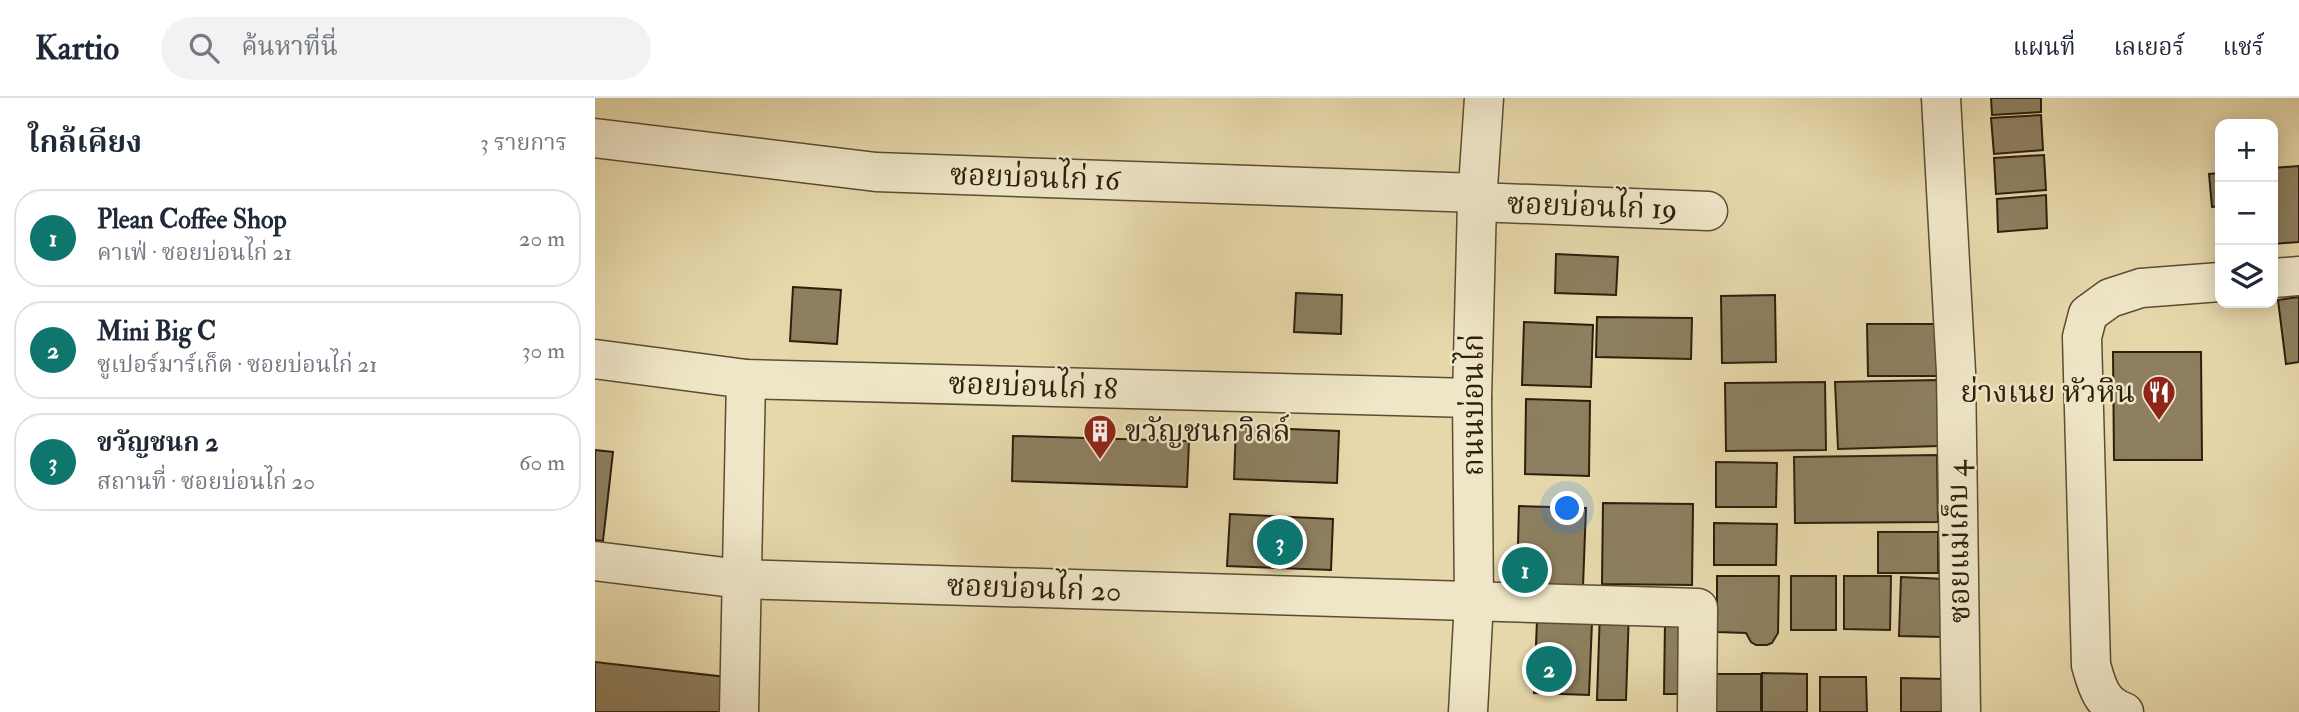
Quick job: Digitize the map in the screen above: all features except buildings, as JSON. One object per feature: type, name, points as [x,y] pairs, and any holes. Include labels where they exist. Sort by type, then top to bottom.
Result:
[{"type":"street","name":"ถนนบ่อนไก่","points":[[1468,712],[1474,601],[1472,398],[1477,197],[1484,98]]},
{"type":"street","name":"ซอยแม่เก็บ 4","points":[[1941,98],[1956,372],[1961,712]]},
{"type":"street","name":"ซอยบ่อนไก่ 16","points":[[595,138],[876,172],[1477,197]]},
{"type":"street","name":"ซอยบ่อนไก่ 19","points":[[1477,197],[1708,211]]},
{"type":"street","points":[[2278,278],[2299,276]]},
{"type":"street","points":[[2124,712],[2111,707],[2098,688],[2091,665],[2082,337],[2088,314],[2110,298],[2141,288],[2215,282]]},
{"type":"street","name":"ซอยบ่อนไก่ 18","points":[[595,359],[745,379],[1472,398]]},
{"type":"street","points":[[739,712],[745,379]]},
{"type":"street","name":"ซอยบ่อนไก่ 20","points":[[595,561],[741,579],[1698,608],[1697,712]]},
{"type":"place","name":"ย่างเนย หัวหิน","points":[[2159,422]]},
{"type":"place","name":"ขวัญชนกวิลล์","points":[[1100,461]]},
{"type":"place","name":"ขวัญชนก 2","points":[[1280,542]]},
{"type":"place","name":"Plean Coffee Shop","points":[[1525,570]]},
{"type":"place","name":"Mini Big C","points":[[1549,669]]}]
